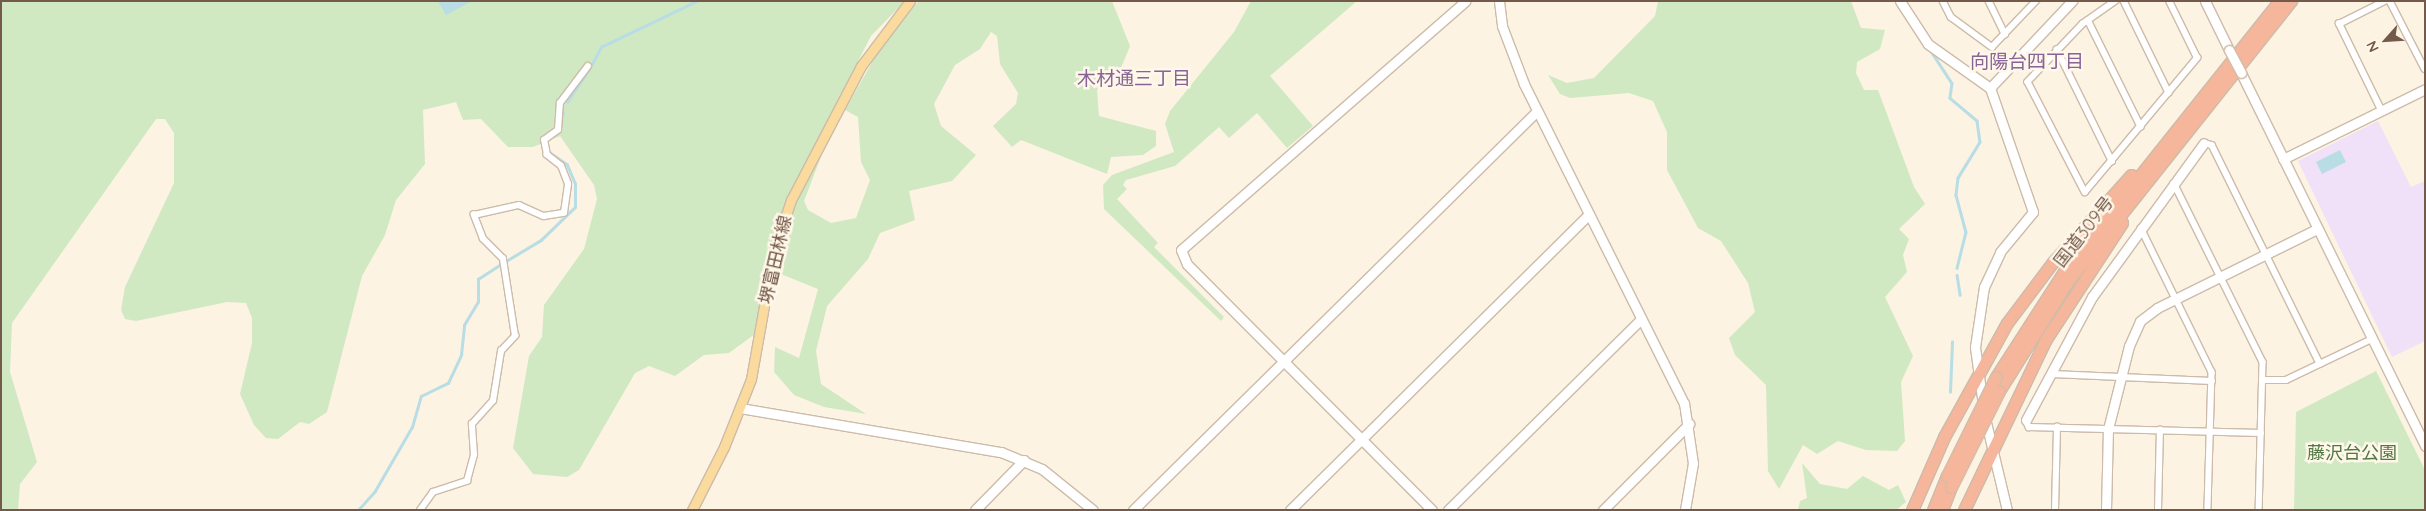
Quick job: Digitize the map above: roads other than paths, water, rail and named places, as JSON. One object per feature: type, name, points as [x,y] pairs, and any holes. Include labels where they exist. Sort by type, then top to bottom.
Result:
[{"type":"highway","name":"国道309号","points":[[1942,510],[1949,481],[1996,377],[2067,268],[2279,1]]},
{"type":"highway","name":"国道309号","points":[[1933,510],[1999,391],[2068,281],[2291,1]]},
{"type":"highway","points":[[1912,510],[1978,376],[2033,286],[2157,144],[2170,138]]},
{"type":"highway","points":[[1964,510],[1992,450],[2072,295],[2169,153]]},
{"type":"main road","name":"堺富田林線","points":[[692,510],[740,408],[755,365],[774,250],[789,205],[865,60],[910,1]]},
{"type":"street","points":[[1432,510],[1187,264],[1181,250],[1465,1]]},
{"type":"street","points":[[1499,1],[1505,37],[1537,110],[1588,215],[1681,396],[1689,424],[1693,464],[1685,510]]},
{"type":"street","points":[[1900,1],[1928,44],[1990,88]]},
{"type":"street","points":[[1944,1],[1951,17],[1992,47],[2035,1]]},
{"type":"street","points":[[1989,1],[2005,34]]},
{"type":"street","points":[[2007,510],[1992,450],[1978,376],[1976,328],[1988,275],[2000,252],[2033,212],[1991,100],[1990,88],[2072,1]]},
{"type":"street","points":[[2116,1],[2088,20],[2057,49],[2028,82],[2083,191],[2112,161],[2197,58],[2169,1]]},
{"type":"street","points":[[2124,1],[2169,93]]},
{"type":"street","points":[[2205,1],[2425,446]]},
{"type":"street","points":[[2381,110],[2339,24],[2385,1]]},
{"type":"street","points":[[2390,1],[2425,69]]},
{"type":"street","points":[[2088,20],[2141,127]]},
{"type":"street","points":[[2057,49],[2112,161]]},
{"type":"street","points":[[420,510],[433,492],[467,481],[474,454],[472,424],[493,401],[501,351],[515,336],[503,259],[483,238],[474,215],[519,205],[544,216],[564,213],[568,184],[561,166],[547,155],[544,140],[558,130],[560,103],[588,66]]},
{"type":"street","points":[[2283,159],[2425,89]]},
{"type":"street","points":[[1133,510],[1537,110]]},
{"type":"street","points":[[2261,433],[2030,426],[2026,420],[2092,297],[2204,143],[2212,145],[2320,364]]},
{"type":"street","points":[[2174,183],[2263,362],[2259,510]]},
{"type":"street","points":[[1290,510],[1588,215]]},
{"type":"street","points":[[2141,228],[2212,372],[2208,510]]},
{"type":"street","points":[[2106,510],[2108,429],[2121,379],[2140,321],[2176,298],[2317,228]]},
{"type":"street","points":[[1448,510],[1642,319]]},
{"type":"street","points":[[2262,380],[2286,380],[2372,339]]},
{"type":"street","points":[[2052,374],[2121,379],[2212,381]]},
{"type":"street","points":[[740,408],[963,443],[1024,460],[1064,483],[1093,510]]},
{"type":"street","points":[[1603,510],[1689,424]]},
{"type":"street","points":[[2055,510],[2057,427]]},
{"type":"street","points":[[2158,510],[2160,430]]},
{"type":"street","points":[[975,510],[1024,460]]},
{"type":"water","points":[[438,1],[472,1],[446,15]]},
{"type":"water","points":[[2340,150],[2346,162],[2322,174],[2316,162]]},
{"type":"waterway","points":[[592,64],[601,47],[697,1]]},
{"type":"waterway","points":[[1931,51],[1952,83],[1950,98],[1977,121],[1980,142],[1958,178],[1956,195],[1966,232],[1957,268]]},
{"type":"waterway","points":[[567,102],[589,69]]},
{"type":"waterway","points":[[559,132],[563,112]]},
{"type":"waterway","points":[[506,261],[541,240],[575,207],[575,184],[567,165],[547,151]]},
{"type":"waterway","points":[[358,510],[375,491],[412,427],[421,396],[448,383],[461,355],[464,325],[478,302],[478,279],[503,263]]},
{"type":"waterway","points":[[1957,275],[1960,295]]},
{"type":"waterway","points":[[1950,392],[1952,342]]},
{"type":"district","name":"向陽台四丁目","points":[[2027,62]]},
{"type":"district","name":"木材通三丁目","points":[[1134,79]]},
{"type":"park label","name":"藤沢台公園","points":[[2352,453]]}]
